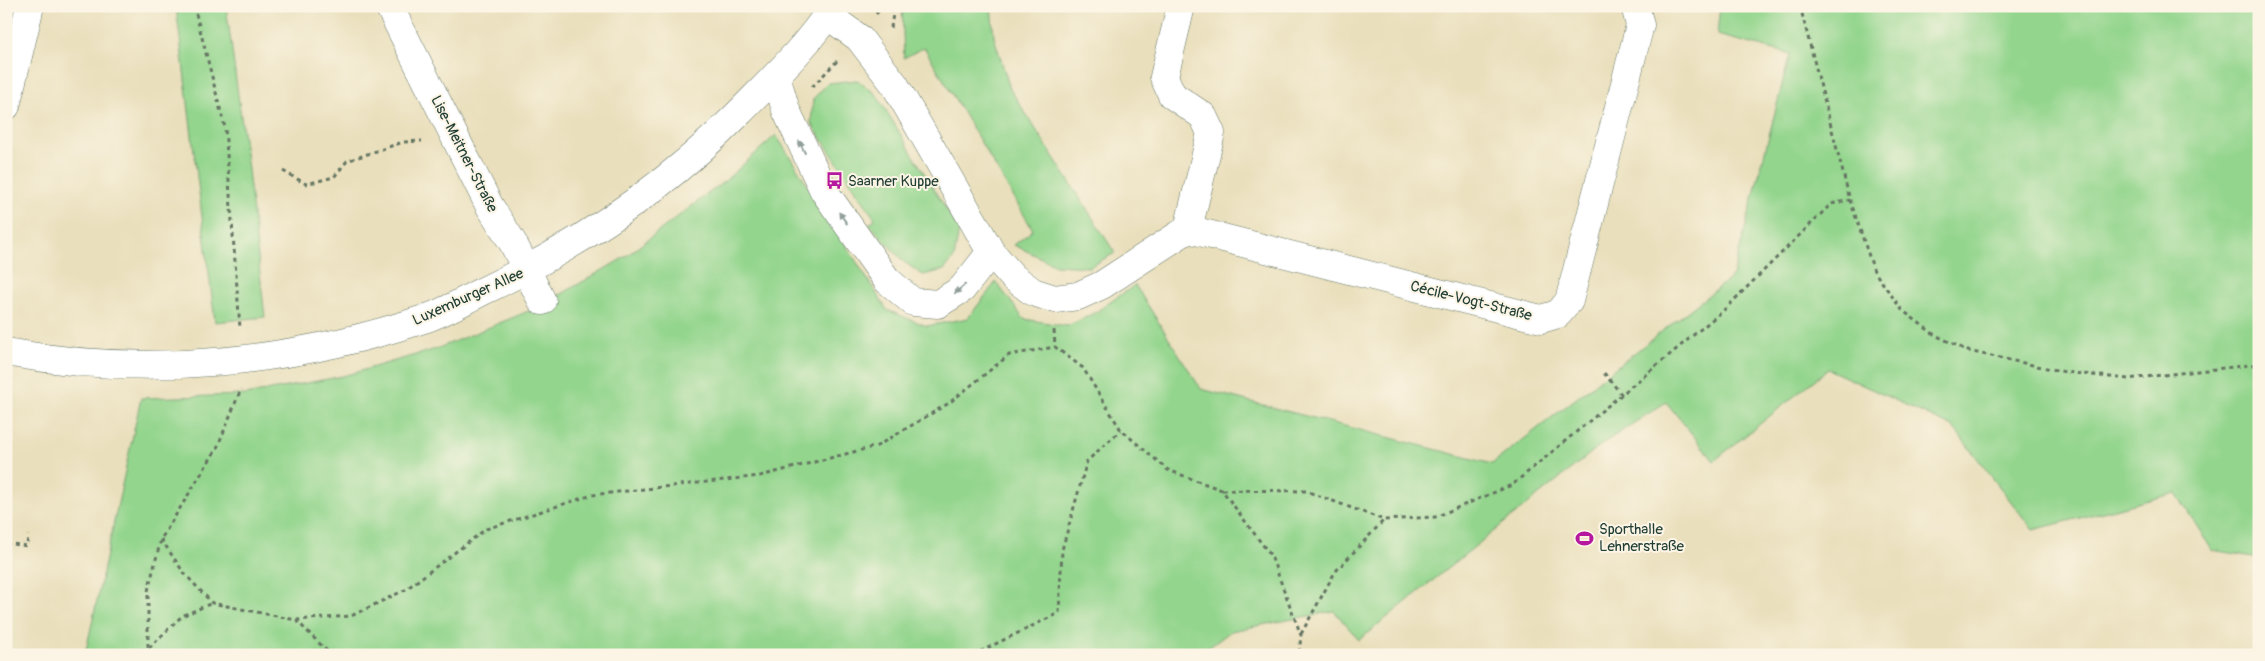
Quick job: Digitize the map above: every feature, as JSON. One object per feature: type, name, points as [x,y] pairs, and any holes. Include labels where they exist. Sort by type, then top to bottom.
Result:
[{"type":"street","points":[[6,106],[30,6]]},
{"type":"street","name":"Lise-Meitner-Straße","points":[[389,6],[489,205],[528,270],[542,301]]},
{"type":"street","points":[[830,11],[859,38],[895,85],[991,252],[1013,277],[1033,292],[1056,299],[1078,296],[1102,285],[1188,229],[1211,133],[1202,116],[1172,95],[1164,77],[1180,6]]},
{"type":"street","name":"Cécile-Vogt-Straße","points":[[1188,229],[1542,320],[1558,314],[1569,302],[1615,129],[1640,25],[1635,6]]},
{"type":"street","name":"Luxemburger Allee","points":[[6,352],[44,359],[126,364],[242,361],[340,344],[430,317],[528,270],[611,220],[702,150],[776,76],[830,11]]},
{"type":"street","points":[[776,76],[792,126],[824,191],[887,280],[913,302],[938,304],[962,289],[991,252]]},
{"type":"path","points":[[1800,6],[1850,200],[1874,271],[1902,310],[1935,335],[1968,351],[2065,372],[2128,379],[2259,364]]},
{"type":"path","points":[[283,171],[306,184],[334,177],[347,161],[404,142],[457,140]]},
{"type":"path","points":[[148,649],[182,616],[212,603],[296,620],[351,616],[405,590],[486,529],[592,495],[760,476],[877,446],[949,403],[1009,355],[1055,347],[1083,368],[1120,430],[1168,470],[1222,490],[1306,491],[1384,520],[1436,517],[1512,485],[1725,309],[1830,204],[1850,200]]},
{"type":"path","points":[[1604,373],[1622,395]]},
{"type":"path","points":[[973,655],[1059,612],[1062,550],[1087,461],[1120,430]]},
{"type":"path","points":[[1222,490],[1271,556],[1301,635]]},
{"type":"path","points":[[1299,655],[1301,635],[1335,572],[1384,520]]},
{"type":"path","points":[[6,543],[27,546],[28,535]]},
{"type":"path","points":[[161,539],[184,573],[212,603]]},
{"type":"path","points":[[296,620],[331,655]]},
{"type":"green space","points":[[176,6],[226,6],[247,161],[265,317],[215,322]]},
{"type":"green space","points":[[902,6],[991,6],[994,37],[1010,89],[1115,253],[1089,267],[1056,265],[1014,245],[1033,230],[924,47],[904,58]]},
{"type":"green space","points":[[1720,6],[2259,6],[2259,558],[2212,550],[2176,493],[2033,530],[1953,427],[1828,369],[1714,461],[1666,402],[1602,444],[1359,640],[1334,611],[1231,631],[1199,655],[85,655],[141,398],[245,395],[343,376],[436,349],[541,306],[625,257],[726,180],[776,135],[887,310],[927,326],[968,318],[996,282],[1024,319],[1067,326],[1093,314],[1135,285],[1201,389],[1492,464],[1733,276],[1790,54],[1717,35]]},
{"type":"green space","points":[[857,80],[876,94],[959,230],[954,258],[944,270],[923,275],[904,262],[869,224],[875,219],[811,123],[813,99],[828,83]]},
{"type":"place","name":"Saarner Kuppe","points":[[834,181]]},
{"type":"place","name":"Sporthalle Lehnerstraße","points":[[1585,538]]}]
